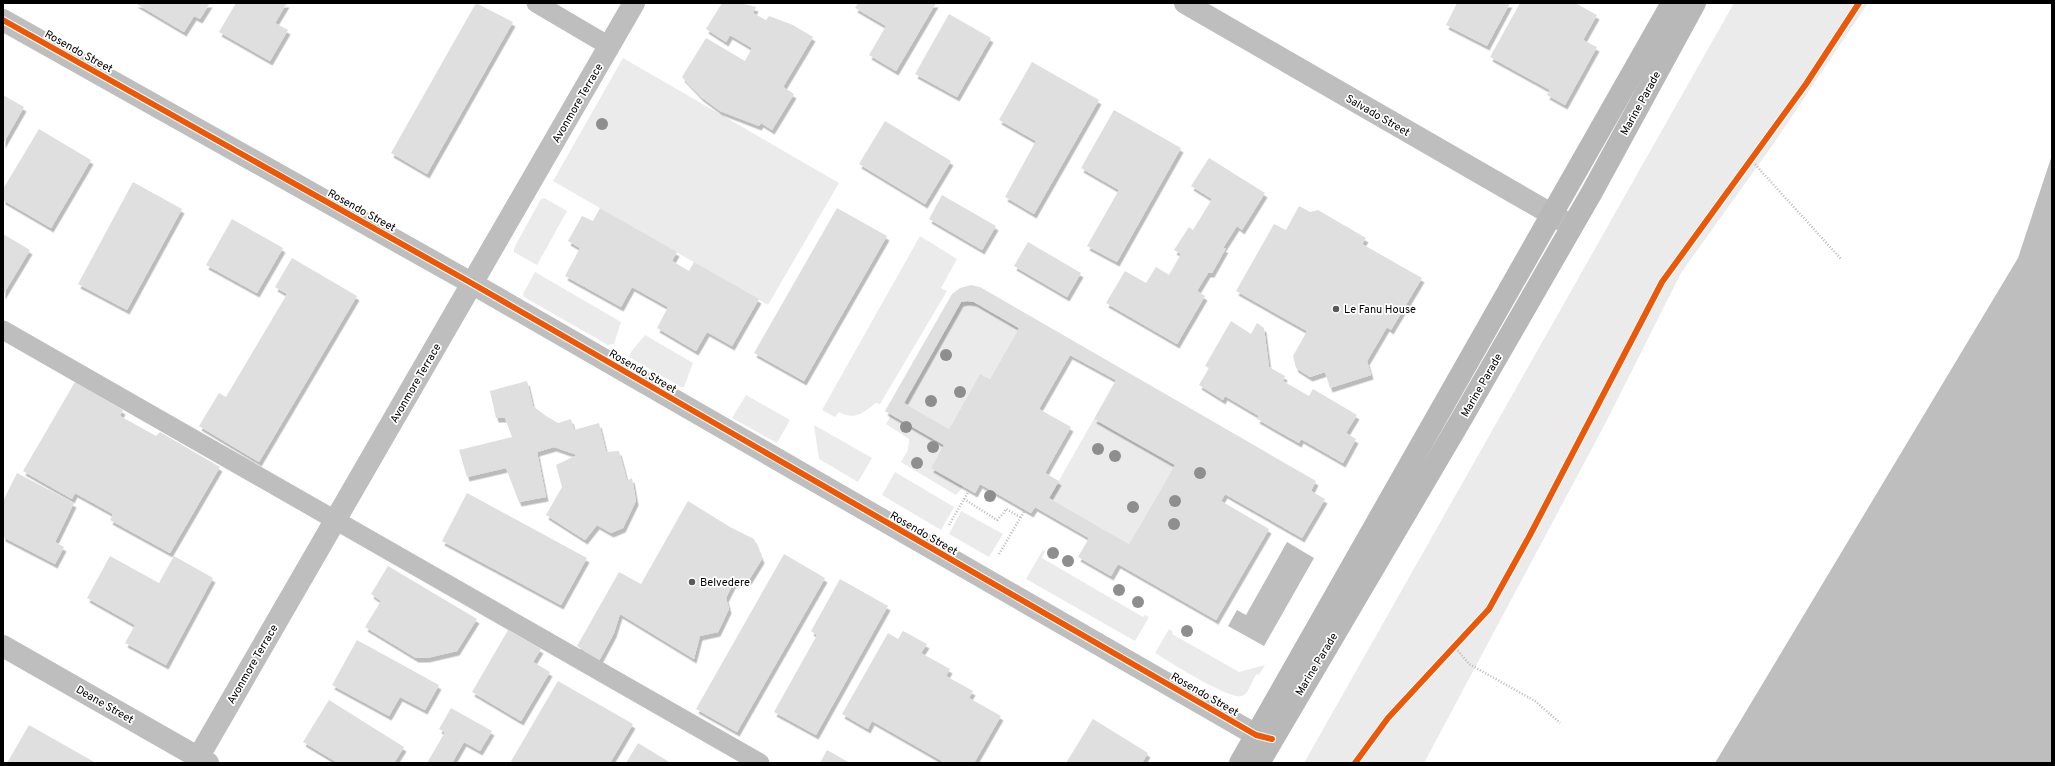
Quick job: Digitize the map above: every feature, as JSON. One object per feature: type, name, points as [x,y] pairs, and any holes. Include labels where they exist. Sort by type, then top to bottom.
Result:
[{"type":"main road","name":"Marine Parade","points":[[1259,763],[1264,737],[1552,216],[1672,3]]},
{"type":"main road","name":"Marine Parade","points":[[1240,763],[1264,737],[1462,418],[1572,226],[1695,3]]},
{"type":"street","name":"Avonmore Terrace","points":[[200,761],[336,520],[634,3]]},
{"type":"street","name":"Salvado Street","points":[[1186,3],[1552,216],[1572,226]]},
{"type":"street","name":"Rosendo Street","points":[[3,20],[473,284],[1264,737]]},
{"type":"street","name":"Deane Street","points":[[3,646],[200,761]]},
{"type":"lane","points":[[536,3],[610,46]]},
{"type":"lane","points":[[3,330],[760,763]]},
{"type":"path","points":[[1746,166],[1756,153]]},
{"type":"path","points":[[1751,160],[1840,259]]},
{"type":"path","points":[[946,530],[970,489]]},
{"type":"path","points":[[964,499],[997,520],[1006,508],[1020,517]]},
{"type":"path","points":[[996,558],[1025,510]]},
{"type":"path","points":[[1449,652],[1459,641]]},
{"type":"path","points":[[1454,646],[1469,664],[1535,701],[1560,723]]},
{"type":"shaded area","points":[[1734,3],[1868,3],[1774,143],[1681,273],[1605,424],[1424,763],[1304,763]]},
{"type":"shaded area","points":[[623,58],[839,183],[768,305],[553,181]]},
{"type":"shaded area","points":[[2052,155],[2052,763],[1715,763],[2018,258]]},
{"type":"shaded area","points":[[544,198],[567,211],[537,265],[514,252],[514,248],[541,199]]},
{"type":"shaded area","points":[[920,236],[957,259],[941,288],[947,291],[880,404],[876,403],[859,414],[850,416],[839,412],[835,417],[822,410]]},
{"type":"shaded area","points":[[535,272],[621,322],[614,344],[608,345],[524,297],[523,294]]},
{"type":"shaded area","points":[[961,302],[974,302],[1019,328],[990,379],[980,374],[949,429],[904,403]]},
{"type":"shaded area","points":[[645,335],[693,363],[684,387],[681,387],[629,357],[631,352]]},
{"type":"shaded area","points":[[746,395],[790,420],[777,443],[732,418]]},
{"type":"shaded area","points":[[891,415],[944,445],[964,486],[956,495],[901,462],[908,450],[909,439],[886,424]]},
{"type":"shaded area","points":[[1094,419],[1175,465],[1129,544],[1049,498]]},
{"type":"shaded area","points":[[814,425],[872,458],[858,482],[819,459]]},
{"type":"shaded area","points":[[895,472],[954,507],[941,530],[882,495]]},
{"type":"shaded area","points":[[961,511],[1003,534],[989,557],[949,534]]},
{"type":"shaded area","points":[[1287,542],[1314,558],[1264,646],[1228,626],[1237,610],[1246,615]]},
{"type":"shaded area","points":[[1043,550],[1045,551],[1042,558],[1143,617],[1145,615],[1149,617],[1135,641],[1026,579]]},
{"type":"shaded area","points":[[1169,629],[1173,632],[1172,634],[1239,672],[1265,665],[1259,675],[1257,674],[1255,676],[1250,688],[1244,695],[1236,696],[1226,693],[1155,653]]},
{"type":"building","points":[[135,3],[210,3],[200,19],[194,16],[184,32]]},
{"type":"building","points":[[236,3],[287,3],[275,23],[288,30],[270,61],[219,32]]},
{"type":"building","points":[[476,3],[513,22],[427,174],[391,153]]},
{"type":"building","points":[[722,3],[740,3],[756,7],[753,13],[766,20],[769,16],[793,25],[813,37],[783,87],[794,94],[772,130],[761,123],[759,126],[720,111],[701,97],[682,77],[706,38],[745,61],[752,48],[730,35],[726,42],[706,29]]},
{"type":"building","points":[[858,3],[936,3],[896,71],[869,55],[886,26],[855,8]]},
{"type":"building","points":[[1457,3],[1510,3],[1487,46],[1446,25]]},
{"type":"building","points":[[1520,3],[1575,3],[1597,15],[1583,40],[1597,47],[1565,105],[1547,95],[1550,90],[1490,57]]},
{"type":"building","points":[[949,14],[991,38],[957,97],[915,74]]},
{"type":"building","points":[[1032,62],[1099,100],[1034,214],[1005,197],[1036,141],[999,120]]},
{"type":"building","points":[[3,95],[24,107],[3,144]]},
{"type":"building","points":[[1114,110],[1181,148],[1117,262],[1087,246],[1119,190],[1081,168]]},
{"type":"building","points":[[885,121],[951,161],[925,204],[859,164]]},
{"type":"building","points":[[39,129],[91,160],[51,228],[3,200],[3,189]]},
{"type":"building","points":[[1209,158],[1265,193],[1242,230],[1237,226],[1223,248],[1226,248],[1212,273],[1208,273],[1197,291],[1205,296],[1177,344],[1106,303],[1125,271],[1146,283],[1156,267],[1169,275],[1181,254],[1174,250],[1189,227],[1193,230],[1212,199],[1191,186]]},
{"type":"building","points":[[133,182],[182,209],[127,310],[78,284]]},
{"type":"building","points":[[942,195],[996,226],[982,250],[929,219]]},
{"type":"building","name":"Le Fanu House","points":[[1299,206],[1310,212],[1318,210],[1366,238],[1362,244],[1422,278],[1391,330],[1387,327],[1367,361],[1371,375],[1330,388],[1325,372],[1310,377],[1296,368],[1293,356],[1307,331],[1236,291],[1274,224],[1286,230]]},
{"type":"building","points":[[600,208],[677,252],[672,261],[689,271],[694,262],[759,299],[732,346],[707,332],[696,351],[657,328],[668,307],[632,287],[621,307],[565,276],[580,248],[568,241],[582,216],[593,221]]},
{"type":"building","points":[[837,208],[887,236],[804,381],[754,353]]},
{"type":"building","points":[[232,219],[283,248],[257,293],[206,265]]},
{"type":"building","points":[[3,234],[30,250],[3,295]]},
{"type":"building","points":[[1028,242],[1081,273],[1067,297],[1014,266]]},
{"type":"building","points":[[292,258],[357,296],[259,462],[199,426],[219,393],[226,397],[287,294],[275,287]]},
{"type":"building","points":[[971,285],[980,287],[1316,481],[1311,491],[1325,499],[1302,538],[1225,494],[1221,501],[1269,529],[1216,620],[1118,564],[1111,576],[1078,557],[1089,538],[1035,507],[1031,513],[980,484],[975,493],[931,468],[944,445],[885,411],[952,294],[960,288]],"holes":[[[961,302],[974,302],[1019,328],[990,379],[980,374],[949,429],[904,403]],[[1070,355],[1116,380],[1094,419],[1175,465],[1129,544],[1049,498],[1059,481],[1045,473],[1071,427],[1039,409]]]},
{"type":"building","points":[[1231,321],[1251,334],[1257,323],[1264,328],[1269,367],[1285,376],[1283,381],[1309,396],[1313,389],[1357,415],[1346,433],[1356,439],[1343,463],[1301,439],[1299,443],[1257,419],[1259,416],[1225,396],[1223,400],[1199,385],[1209,368],[1205,366]]},
{"type":"building","points":[[527,381],[533,406],[546,416],[558,423],[571,419],[574,430],[599,423],[606,452],[619,451],[627,481],[632,478],[636,501],[623,528],[611,533],[597,525],[585,540],[546,515],[562,487],[556,465],[577,455],[554,447],[537,452],[546,497],[519,502],[506,468],[467,477],[459,450],[512,437],[505,418],[496,418],[490,391]]},
{"type":"building","points":[[75,382],[123,410],[120,416],[156,436],[160,432],[220,467],[170,553],[110,520],[113,514],[75,493],[72,499],[23,471]]},
{"type":"building","points":[[17,473],[74,503],[55,542],[64,547],[55,564],[3,537],[3,501]]},
{"type":"building","points":[[467,493],[587,558],[561,605],[442,541]]},
{"type":"building","name":"Belvedere","points":[[688,501],[730,527],[754,539],[762,559],[749,580],[733,584],[726,598],[729,609],[718,632],[700,636],[694,659],[620,614],[614,633],[599,661],[577,646],[619,572],[641,584]]},
{"type":"building","points":[[784,554],[825,578],[737,732],[696,709]]},
{"type":"building","points":[[110,556],[159,583],[174,556],[213,578],[166,665],[125,643],[135,625],[87,598]]},
{"type":"building","points":[[388,566],[477,619],[457,651],[427,658],[416,658],[365,627],[381,601],[371,594]]},
{"type":"building","points":[[840,579],[888,606],[816,735],[774,712],[817,635],[811,631]]},
{"type":"building","points":[[508,630],[541,649],[533,662],[550,672],[521,721],[472,692]]},
{"type":"building","points":[[903,631],[927,644],[921,653],[950,669],[946,676],[973,691],[969,698],[1001,716],[974,763],[941,763],[942,761],[872,721],[868,729],[842,714],[888,633],[898,639]]},
{"type":"building","points":[[357,640],[439,685],[425,710],[400,697],[389,716],[332,685]]},
{"type":"building","points":[[558,681],[633,724],[610,763],[510,763]]},
{"type":"building","points":[[329,700],[404,747],[394,763],[338,763],[303,742]]},
{"type":"building","points":[[451,708],[492,731],[480,751],[464,742],[452,763],[427,763],[445,732],[439,729]]},
{"type":"building","points":[[1093,719],[1148,753],[1142,763],[1066,763]]},
{"type":"building","points":[[29,725],[96,763],[7,763]]},
{"type":"building","points":[[638,743],[671,763],[626,763]]},
{"type":"building","points":[[827,750],[850,763],[820,763]]},
{"type":"cycle path","points":[[1355,763],[1388,718],[1489,609],[1530,535],[1662,282],[1806,84],[1859,3]]},
{"type":"cycle path","points":[[3,20],[473,284],[1256,735],[1272,739]]},
{"type":"place","name":"Le Fanu House","points":[[1336,309]]},
{"type":"place","name":"Belvedere","points":[[692,582]]}]
